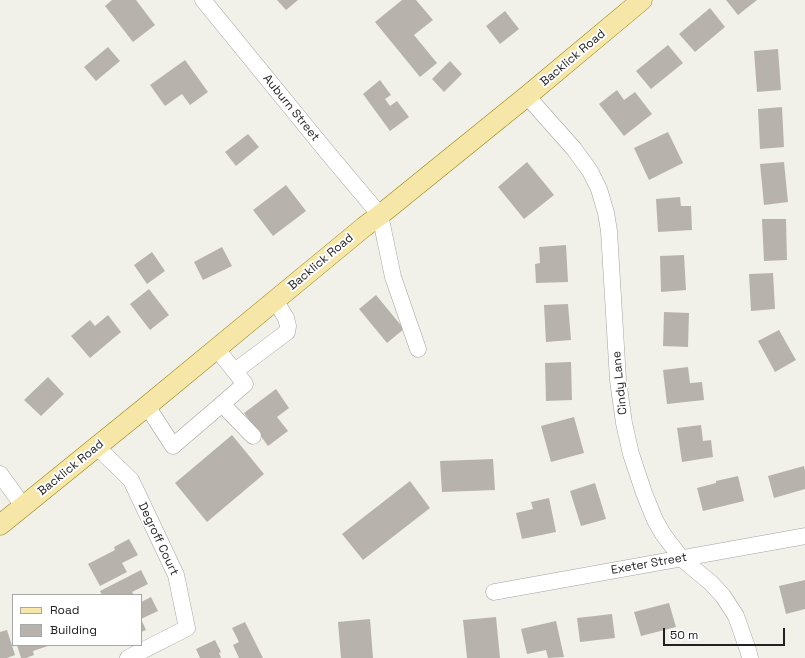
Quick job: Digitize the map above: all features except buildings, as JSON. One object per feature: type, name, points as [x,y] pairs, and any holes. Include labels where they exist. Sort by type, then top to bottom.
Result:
[{"type":"main road","name":"Backlick Road","points":[[0,525],[364,227],[527,96],[642,0]]},
{"type":"street","name":"Auburn Street","points":[[203,0],[380,215]]},
{"type":"street","name":"Cindy Lane","points":[[527,96],[574,149],[590,171],[599,189],[606,213],[609,231],[618,380],[624,423],[631,454],[644,493],[655,520],[663,534],[681,558],[711,583],[723,596],[736,616],[750,658]]},
{"type":"street","points":[[380,215],[393,277],[418,348]]},
{"type":"street","points":[[234,371],[287,332],[288,326],[286,318],[275,300]]},
{"type":"street","points":[[147,406],[173,446],[245,384],[216,348]]},
{"type":"street","points":[[222,404],[253,436]]},
{"type":"street","name":"Degroff Court","points":[[97,447],[131,480],[176,575],[187,628],[128,658]]},
{"type":"street","points":[[0,474],[23,506]]},
{"type":"street","name":"Exeter Street","points":[[494,592],[805,536]]}]
